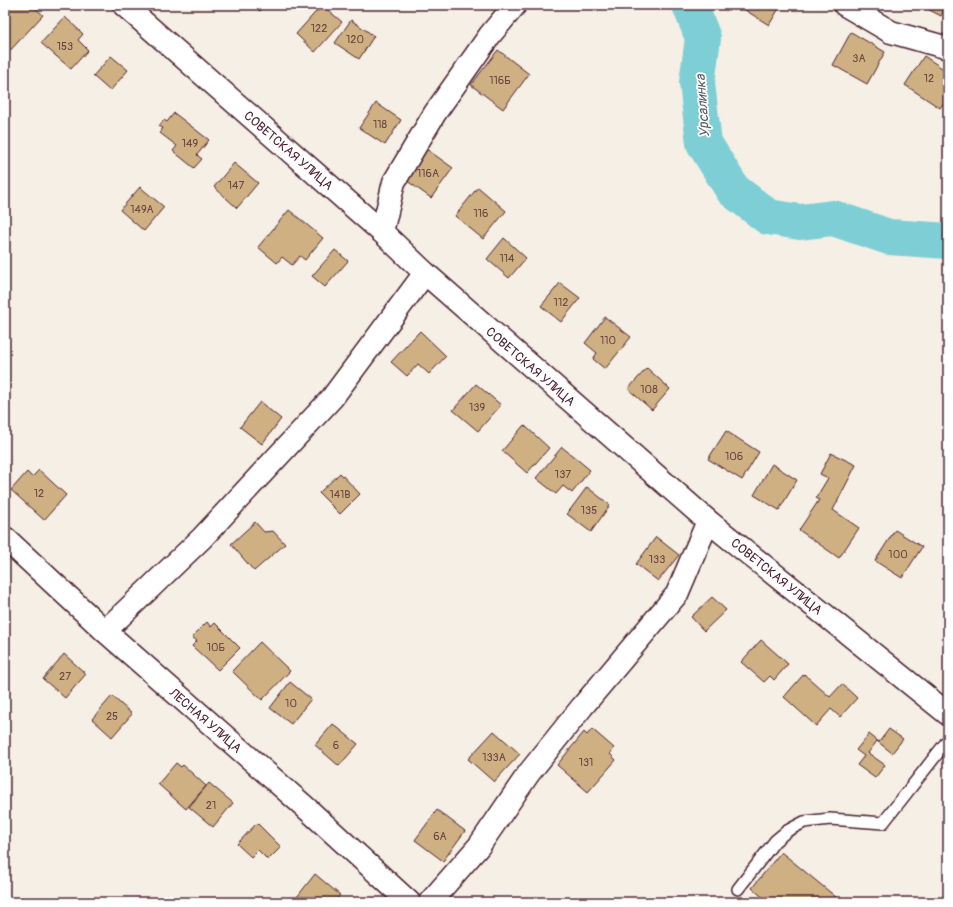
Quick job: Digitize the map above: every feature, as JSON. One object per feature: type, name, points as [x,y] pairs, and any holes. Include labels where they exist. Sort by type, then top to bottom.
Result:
[{"type":"street","name":"СОВЕТСКАЯ УЛИЦА","points":[[124,5],[382,232],[425,274],[708,521],[948,714]]},
{"type":"street","points":[[382,232],[394,182],[435,113],[490,35],[514,5]]},
{"type":"street","points":[[844,5],[891,32],[948,48]]},
{"type":"street","points":[[105,631],[202,538],[332,398],[425,274]]},
{"type":"street","points":[[430,902],[479,846],[529,773],[582,707],[677,594],[708,521]]},
{"type":"street","name":"ЛЕСНАЯ УЛИЦА","points":[[5,538],[105,631],[304,806],[409,902]]},
{"type":"lane","points":[[738,889],[775,841],[787,831],[804,822],[830,819],[883,823],[948,740]]},
{"type":"building","points":[[5,5],[32,5],[43,15],[5,56]]},
{"type":"building","points":[[253,5],[265,5],[260,11]]},
{"type":"building","points":[[322,5],[342,22],[315,52],[296,34]]},
{"type":"building","points":[[737,5],[781,5],[769,25]]},
{"type":"building","points":[[920,5],[946,5],[941,16]]},
{"type":"building","points":[[65,17],[83,34],[78,40],[88,50],[71,69],[41,43]]},
{"type":"building","points":[[351,20],[374,36],[359,59],[335,43]]},
{"type":"building","points":[[851,32],[885,52],[867,84],[833,65]]},
{"type":"building","points":[[498,50],[529,74],[503,109],[471,85]]},
{"type":"building","points":[[111,56],[128,70],[110,91],[93,76]]},
{"type":"building","points":[[924,56],[948,72],[948,99],[947,98],[940,108],[905,85]]},
{"type":"building","points":[[376,103],[401,120],[385,145],[359,128]]},
{"type":"building","points":[[174,113],[209,140],[197,155],[202,159],[194,168],[173,151],[177,146],[160,133],[163,128],[159,126],[164,120],[167,122]]},
{"type":"building","points":[[425,148],[453,168],[431,198],[403,178]]},
{"type":"building","points":[[234,163],[258,183],[237,208],[214,187]]},
{"type":"building","points":[[140,187],[164,207],[144,231],[120,210]]},
{"type":"building","points":[[478,187],[506,211],[483,239],[455,216]]},
{"type":"building","points":[[289,210],[323,238],[305,260],[300,256],[292,265],[282,257],[277,263],[258,247]]},
{"type":"building","points":[[504,238],[526,258],[509,278],[487,259]]},
{"type":"building","points":[[335,250],[348,261],[325,287],[312,276]]},
{"type":"building","points":[[560,283],[580,298],[561,322],[541,306]]},
{"type":"building","points":[[605,317],[631,337],[605,369],[593,359],[597,353],[585,343]]},
{"type":"building","points":[[420,331],[446,356],[429,374],[418,364],[407,376],[391,362]]},
{"type":"building","points":[[647,368],[670,389],[652,410],[628,389]]},
{"type":"building","points":[[476,384],[501,405],[478,431],[453,410]]},
{"type":"building","points":[[260,402],[281,419],[262,444],[240,427]]},
{"type":"building","points":[[524,425],[549,448],[527,473],[502,451]]},
{"type":"building","points":[[726,431],[759,452],[742,480],[708,459]]},
{"type":"building","points":[[562,447],[590,470],[572,493],[563,486],[556,494],[536,478]]},
{"type":"building","points":[[831,453],[856,465],[833,510],[859,528],[839,558],[799,530],[819,500],[816,498],[828,478],[820,474]]},
{"type":"building","points":[[772,464],[797,480],[779,510],[754,495]]},
{"type":"building","points":[[39,470],[66,495],[44,520],[11,490],[27,472],[32,477]]},
{"type":"building","points":[[340,473],[360,494],[340,514],[319,493]]},
{"type":"building","points":[[587,487],[610,505],[591,532],[567,514]]},
{"type":"building","points":[[255,522],[264,532],[273,531],[285,544],[254,571],[231,544]]},
{"type":"building","points":[[895,530],[922,547],[902,578],[875,561]]},
{"type":"building","points":[[656,537],[679,555],[658,581],[636,564]]},
{"type":"building","points":[[712,597],[726,610],[704,631],[691,617]]},
{"type":"building","points":[[207,622],[211,627],[215,623],[240,648],[218,670],[192,646],[197,641],[192,637]]},
{"type":"building","points":[[761,640],[788,664],[774,680],[770,676],[764,682],[741,662]]},
{"type":"building","points":[[260,642],[290,671],[262,700],[232,671]]},
{"type":"building","points":[[64,654],[86,674],[65,698],[43,679]]},
{"type":"building","points":[[804,674],[830,697],[842,684],[857,698],[840,717],[831,709],[816,726],[784,697]]},
{"type":"building","points":[[290,682],[311,699],[291,724],[270,708]]},
{"type":"building","points":[[112,696],[132,714],[112,737],[92,719]]},
{"type":"building","points":[[333,724],[358,744],[339,766],[315,745]]},
{"type":"building","points":[[592,729],[614,748],[610,754],[616,760],[588,792],[557,765],[584,732],[587,735]]},
{"type":"building","points":[[889,729],[903,739],[892,753],[877,741],[868,753],[885,765],[875,778],[857,765],[864,756],[856,750],[869,734],[879,742]]},
{"type":"building","points":[[494,731],[520,754],[494,782],[468,759]]},
{"type":"building","points":[[176,763],[181,767],[183,765],[206,786],[186,809],[158,784]]},
{"type":"building","points":[[209,783],[233,803],[213,827],[189,807]]},
{"type":"building","points":[[437,810],[465,831],[443,861],[415,840]]},
{"type":"building","points":[[257,823],[281,847],[268,860],[258,850],[251,857],[237,844]]},
{"type":"building","points":[[781,852],[842,902],[768,902],[752,888]]},
{"type":"building","points":[[315,874],[340,895],[334,902],[303,902],[297,897]]},
{"type":"waterway","name":"Урсалинка","points":[[690,5],[703,38],[697,83],[704,143],[733,190],[768,217],[800,222],[833,218],[889,237],[948,241]]}]
